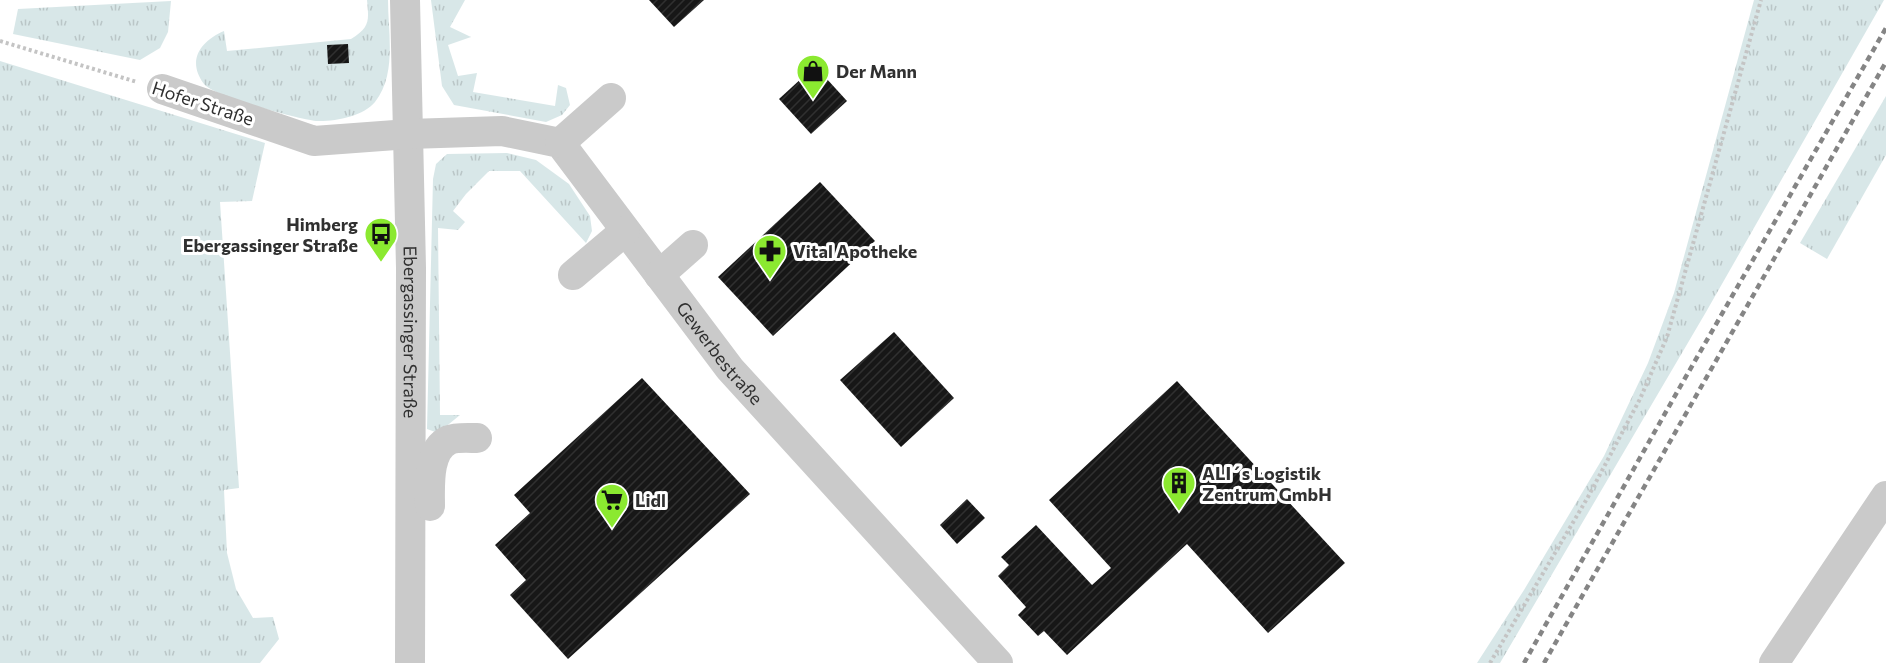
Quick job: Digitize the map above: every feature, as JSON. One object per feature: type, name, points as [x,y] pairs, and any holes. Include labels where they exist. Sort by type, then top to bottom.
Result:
[{"type":"street","name":"Ebergassinger Straße","points":[[405,0],[409,134],[410,650]]},
{"type":"street","name":"Hofer Straße","points":[[162,89],[314,141],[409,134]]},
{"type":"street","points":[[409,134],[502,132],[560,143],[611,98]]},
{"type":"street","name":"Gewerbestraße","points":[[560,143],[730,369],[998,663]]},
{"type":"street","points":[[573,275],[625,231]]},
{"type":"street","points":[[659,275],[693,245]]},
{"type":"street","points":[[410,650],[429,600],[431,467],[440,447],[449,440],[477,438]]},
{"type":"street","points":[[1774,663],[1886,496]]},
{"type":"path","points":[[1490,663],[1588,497],[1640,399],[1667,337],[1761,0]]},
{"type":"path","name":"Hofer Straße","points":[[0,41],[162,89]]},
{"type":"green space","points":[[367,0],[388,0],[390,53],[382,91],[375,102],[364,111],[340,119],[323,121],[292,116],[224,95],[204,84],[199,75],[196,59],[199,52],[209,40],[224,31],[227,51],[351,39],[362,31],[367,23]]},
{"type":"green space","points":[[431,0],[465,0],[450,27],[471,37],[448,45],[458,76],[477,73],[473,92],[555,106],[558,85],[566,88],[570,105],[562,115],[546,122],[454,105],[442,86]]},
{"type":"green space","points":[[1754,0],[1884,0],[1706,312],[1500,663],[1477,663],[1524,590],[1604,456],[1648,363],[1674,293]]},
{"type":"green space","points":[[171,1],[168,32],[160,48],[140,60],[13,34],[18,9]]},
{"type":"green space","points":[[0,61],[265,143],[252,201],[220,202],[239,488],[224,490],[227,553],[236,589],[253,618],[273,617],[279,639],[260,663],[0,663]]},
{"type":"green space","points":[[1886,96],[1886,155],[1827,259],[1800,243]]},
{"type":"green space","points":[[507,153],[536,160],[569,184],[590,216],[592,231],[586,243],[520,171],[489,171],[453,211],[465,222],[458,230],[438,228],[440,415],[460,415],[438,433],[427,429],[433,179],[436,164],[447,154]]},
{"type":"building","points":[[649,0],[704,0],[674,27]]},
{"type":"building","points":[[348,44],[349,63],[328,64],[327,45]]},
{"type":"building","name":"Der Mann","points":[[815,66],[847,101],[811,134],[779,99]]},
{"type":"building","points":[[820,182],[875,241],[773,336],[718,277]]},
{"type":"building","points":[[894,332],[954,398],[901,447],[840,380]]},
{"type":"building","name":"Lidl","points":[[642,378],[750,494],[568,659],[510,595],[526,580],[495,545],[530,513],[514,495]]},
{"type":"building","name":"ALI´s Logistik Zentrum GmbH","points":[[1177,381],[1345,563],[1268,633],[1187,544],[1067,655],[1044,631],[1038,636],[1018,615],[1026,607],[998,576],[1009,565],[1001,557],[1036,525],[1092,585],[1111,568],[1049,500]]},
{"type":"building","points":[[967,499],[985,518],[957,544],[940,525]]},
{"type":"railway","points":[[1524,663],[1886,28]]},
{"type":"railway","points":[[1544,663],[1886,62]]},
{"type":"place","name":"Der Mann","points":[[813,100]]},
{"type":"place","name":"Himberg Ebergassinger Straße","points":[[381,263]]},
{"type":"place","name":"Vital Apotheke","points":[[770,280]]},
{"type":"place","name":"ALI´s Logistik Zentrum GmbH","points":[[1179,512]]},
{"type":"place","name":"Lidl","points":[[612,529]]}]
